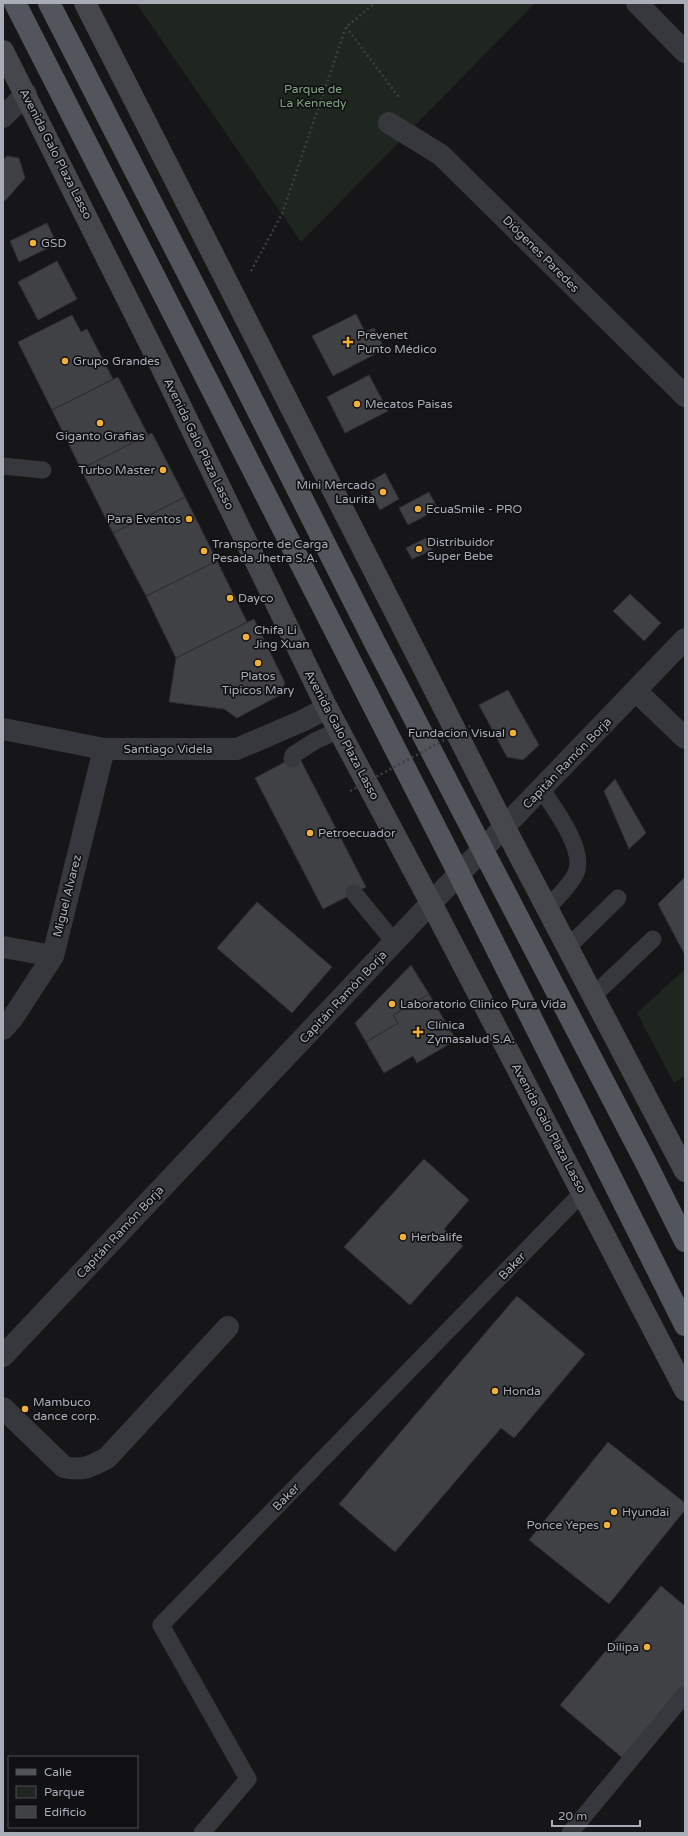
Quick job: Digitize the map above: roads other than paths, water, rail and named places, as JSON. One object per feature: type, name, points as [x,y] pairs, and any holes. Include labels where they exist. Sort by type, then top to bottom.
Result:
[{"type":"main road","points":[[15,3],[459,874],[685,1325]]},
{"type":"main road","points":[[49,3],[374,641],[646,1163],[685,1241]]},
{"type":"main road","points":[[85,3],[504,828],[685,1171]]},
{"type":"main road","name":"Avenida Galo Plaza Lasso","points":[[3,51],[26,94],[161,366],[327,708],[583,1192],[685,1390]]},
{"type":"street","points":[[637,3],[685,52]]},
{"type":"street","points":[[3,117],[26,94]]},
{"type":"street","name":"Diógenes Paredes","points":[[389,123],[441,155],[685,396]]},
{"type":"street","name":"Capitán Ramón Borja","points":[[3,1356],[431,903],[542,790],[685,639]]},
{"type":"street","points":[[636,691],[685,738]]},
{"type":"street","name":"Santiago Videla","points":[[3,729],[104,750],[237,749],[302,721],[327,708]]},
{"type":"street","name":"Miguel Alvarez","points":[[3,1029],[12,1019],[53,956],[104,750]]},
{"type":"street","points":[[3,947],[53,956]]},
{"type":"street","points":[[3,1408],[64,1467],[76,1469],[88,1468],[107,1458],[228,1327]]},
{"type":"lane","points":[[3,466],[43,470]]},
{"type":"lane","points":[[292,759],[293,755],[315,741],[339,730]]},
{"type":"lane","points":[[542,790],[568,829],[577,851],[577,871],[572,880],[547,908]]},
{"type":"lane","points":[[354,893],[394,942]]},
{"type":"lane","points":[[567,948],[618,898]]},
{"type":"lane","points":[[593,996],[654,939]]},
{"type":"lane","name":"Baker","points":[[202,1833],[248,1779],[161,1625],[583,1192]]},
{"type":"lane","points":[[570,1833],[685,1694]]},
{"type":"place","name":"GSD","points":[[33,243]]},
{"type":"place","name":"Prevenet Punto Médico","points":[[348,342]]},
{"type":"place","name":"Grupo Grandes","points":[[65,361]]},
{"type":"place","name":"Mecatos Paisas","points":[[357,404]]},
{"type":"place","name":"Giganto Grafias","points":[[100,423]]},
{"type":"place","name":"Turbo Master","points":[[163,470]]},
{"type":"place","name":"Mini Mercado Laurita","points":[[383,492]]},
{"type":"place","name":"EcuaSmile - PRO","points":[[418,509]]},
{"type":"place","name":"Para Eventos","points":[[189,519]]},
{"type":"place","name":"Distribuidor Super Bebe","points":[[419,549]]},
{"type":"place","name":"Transporte de Carga Pesada Jhetra S.A.","points":[[204,551]]},
{"type":"place","name":"Dayco","points":[[230,598]]},
{"type":"place","name":"Chifa Li Jing Xuan","points":[[246,637]]},
{"type":"place","name":"Platos Tipicos Mary","points":[[258,663]]},
{"type":"place","name":"Fundacion Visual","points":[[513,733]]},
{"type":"place","name":"Petroecuador","points":[[310,833]]},
{"type":"place","name":"Laboratorio Clinico Pura Vida","points":[[392,1004]]},
{"type":"place","name":"Clínica Zymasalud S.A.","points":[[418,1032]]},
{"type":"place","name":"Herbalife","points":[[403,1237]]},
{"type":"place","name":"Honda","points":[[495,1391]]},
{"type":"place","name":"Mambuco dance corp.","points":[[25,1409]]},
{"type":"place","name":"Hyundai","points":[[614,1512]]},
{"type":"place","name":"Ponce Yepes","points":[[607,1525]]},
{"type":"place","name":"Dilipa","points":[[647,1647]]},
{"type":"park label","name":"Parque de La Kennedy","points":[[313,96]]}]
